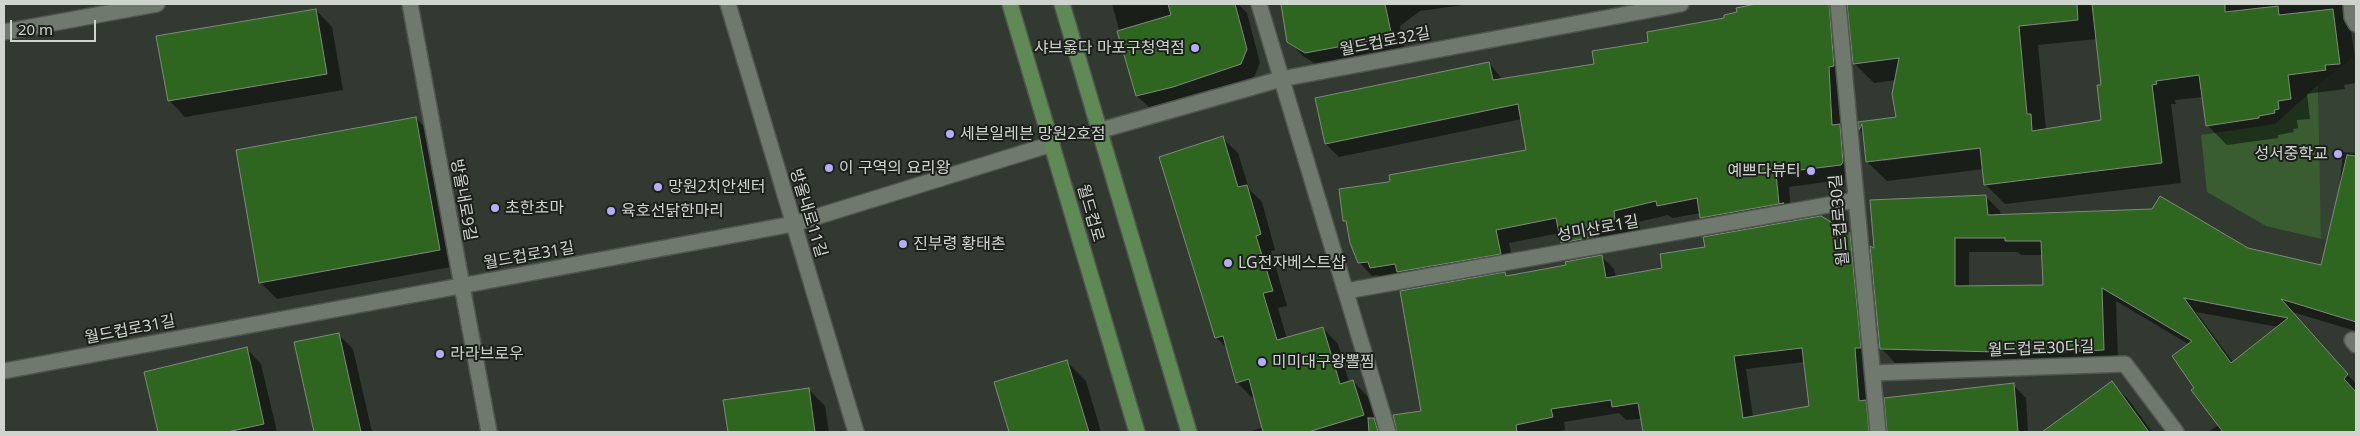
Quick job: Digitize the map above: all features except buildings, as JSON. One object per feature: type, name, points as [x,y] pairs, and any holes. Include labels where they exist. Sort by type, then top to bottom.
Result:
[{"type":"main road","name":"월드컵로","points":[[1010,4],[1137,432]]},
{"type":"main road","name":"월드컵로","points":[[1062,4],[1188,432]]},
{"type":"street","points":[[4,32],[157,4]]},
{"type":"street","name":"방울내로9길","points":[[410,4],[489,432]]},
{"type":"street","name":"방울내로11길","points":[[728,4],[856,432]]},
{"type":"street","points":[[1258,4],[1388,432]]},
{"type":"street","name":"월드컵로32길","points":[[1098,131],[1281,79],[1681,4]]},
{"type":"street","name":"월드컵로30길","points":[[1838,4],[1878,432]]},
{"type":"street","points":[[2351,4],[2352,17],[2356,24]]},
{"type":"street","name":"월드컵로31길","points":[[4,371],[793,224],[1052,144]]},
{"type":"street","name":"성미산로1길","points":[[1346,291],[1856,200]]},
{"type":"street","name":"월드컵로30다길","points":[[1873,373],[2125,364],[2176,432]]},
{"type":"shaded area","name":"성서중학교","points":[[2356,55],[2356,247],[2321,239],[2318,85]]},
{"type":"green space","points":[[2318,85],[2321,239],[2266,226],[2207,192],[2201,135],[2275,124]]},
{"type":"place","name":"샤브옳다 마포구청역점","points":[[1195,48]]},
{"type":"place","name":"세븐일레븐 망원2호점","points":[[950,134]]},
{"type":"place","name":"성서중학교","points":[[2338,154]]},
{"type":"place","name":"이 구역의 요리왕","points":[[829,168]]},
{"type":"place","name":"예쁘다뷰티","points":[[1811,171]]},
{"type":"place","name":"망원2치안센터","points":[[658,187]]},
{"type":"place","name":"초한초마","points":[[495,208]]},
{"type":"place","name":"육호선닭한마리","points":[[611,211]]},
{"type":"place","name":"진부령 황태촌","points":[[903,244]]},
{"type":"place","name":"LG전자베스트샵","points":[[1228,263]]},
{"type":"place","name":"라라브로우","points":[[440,354]]},
{"type":"place","name":"미미대구왕뽈찜","points":[[1262,362]]}]
